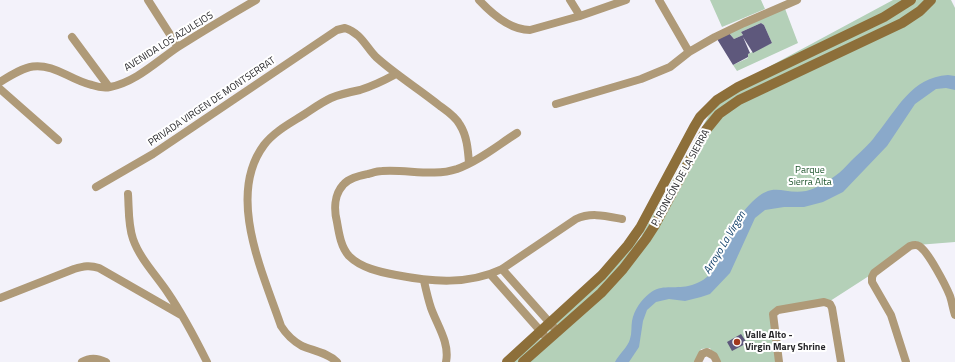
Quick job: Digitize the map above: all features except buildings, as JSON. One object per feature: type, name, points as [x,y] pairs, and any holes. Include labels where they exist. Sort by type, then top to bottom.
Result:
[{"type":"street","points":[[148,0],[178,47]]},
{"type":"street","points":[[479,0],[496,15],[523,30],[539,28],[626,0]]},
{"type":"street","points":[[570,0],[580,16]]},
{"type":"street","points":[[659,0],[689,52]]},
{"type":"street","points":[[556,104],[656,73],[670,67],[689,52],[715,37],[797,0]]},
{"type":"street","name":"P. RONCÓN DE LA SIERRA","points":[[507,362],[540,330],[550,323],[602,275],[628,245],[640,228],[700,118],[722,95],[884,17],[912,0]]},
{"type":"street","name":"P. RONCÓN DE LA SIERRA","points":[[523,362],[612,282],[635,254],[655,225],[706,130],[719,114],[746,96],[902,23],[920,11],[932,0]]},
{"type":"street","name":"AVENIDA LOS AZULEJOS","points":[[109,88],[135,77],[178,47],[251,1]]},
{"type":"street","name":"PRIVADA VIRGEN DE MONTSERRAT","points":[[96,187],[152,154],[337,30],[345,28],[354,32],[361,38],[375,56],[396,74]]},
{"type":"street","points":[[72,37],[109,88]]},
{"type":"street","points":[[0,82],[12,74],[26,68],[46,66],[86,84],[109,88]]},
{"type":"street","points":[[337,362],[332,358],[300,345],[286,334],[281,326],[251,236],[248,187],[251,171],[264,144],[279,131],[330,98],[375,84],[396,74],[426,95],[457,120],[465,136],[468,148],[469,163]]},
{"type":"street","points":[[0,89],[58,140]]},
{"type":"street","points":[[517,133],[469,163],[458,168],[436,173],[382,171],[350,179],[343,185],[335,201],[335,212],[340,237],[343,247],[348,255],[354,260],[379,272],[424,281],[445,282],[464,280],[491,274],[502,269],[584,215],[592,214],[622,219]]},
{"type":"street","points":[[677,158],[688,164]]},
{"type":"street","points":[[128,194],[129,222],[133,241],[147,265],[168,292],[193,333],[208,362]]},
{"type":"street","points":[[906,362],[891,315],[872,280],[873,274],[910,246],[920,246],[927,254],[951,297],[955,314]]},
{"type":"street","points":[[0,298],[74,269],[83,266],[91,266],[99,268],[181,315]]},
{"type":"street","points":[[502,269],[558,332]]},
{"type":"street","points":[[491,274],[548,340]]},
{"type":"street","points":[[424,281],[430,308],[447,352],[446,362]]},
{"type":"street","points":[[779,362],[773,314],[778,310],[824,302],[830,304],[832,308],[841,362]]},
{"type":"street","points":[[698,362],[704,352],[710,352],[715,359]]},
{"type":"street","points":[[82,362],[87,359],[98,359],[106,362]]},
{"type":"green space","points":[[710,0],[761,0],[765,9],[722,27]]},
{"type":"green space","name":"Parque Sierra Alta","points":[[893,0],[951,0],[955,8],[955,242],[917,245],[827,303],[778,310],[773,322],[779,362],[718,362],[710,348],[701,349],[697,362],[509,362],[544,336],[640,238],[722,92]]},
{"type":"green space","points":[[784,6],[798,43],[737,71],[733,65],[748,58],[748,54],[772,43],[764,25],[761,23],[741,32],[743,35],[734,39],[728,32]]},
{"type":"water","points":[[948,75],[955,76],[955,90],[946,88],[936,89],[915,104],[887,146],[843,192],[823,202],[804,207],[784,207],[765,210],[755,218],[730,273],[710,294],[685,301],[669,299],[656,302],[647,310],[643,321],[639,347],[629,362],[615,362],[629,342],[633,317],[636,309],[644,299],[654,290],[668,287],[683,287],[704,280],[716,268],[740,216],[760,195],[772,190],[798,192],[806,191],[828,181],[841,171],[870,142],[914,88],[935,77]]},
{"type":"place","name":"Valle Alto - Virgin Mary Shrine","points":[[737,342]]},
{"type":"water label","name":"Arroyo La Virgen","points":[[725,243]]}]
